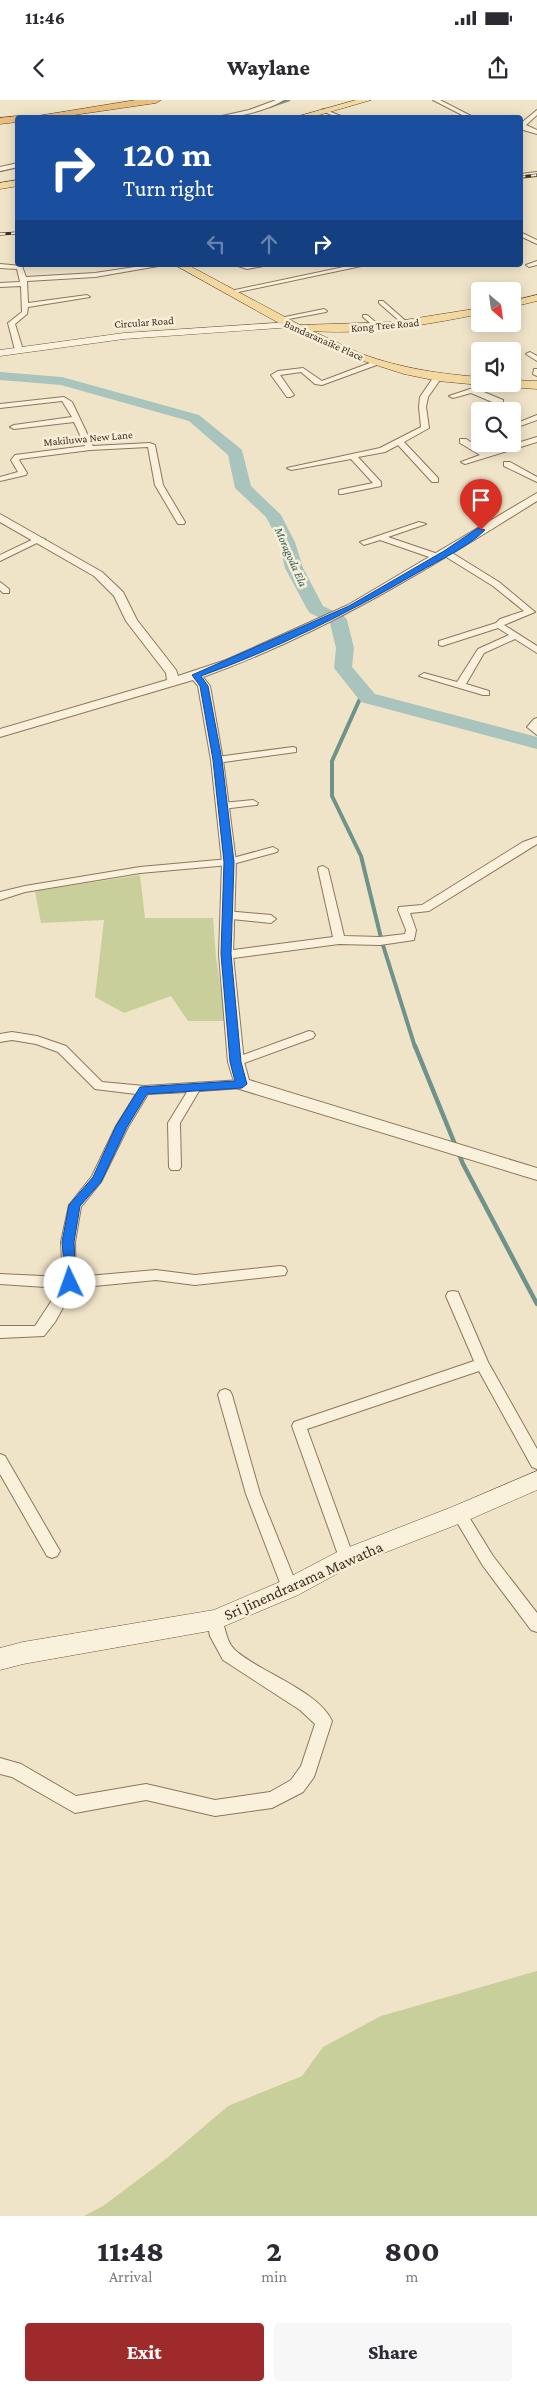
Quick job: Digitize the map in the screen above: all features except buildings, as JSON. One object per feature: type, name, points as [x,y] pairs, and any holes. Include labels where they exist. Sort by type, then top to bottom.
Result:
[{"type":"highway","points":[[49,115],[156,100]]},
{"type":"highway","points":[[41,115],[49,112],[54,104],[62,109],[78,111]]},
{"type":"highway","points":[[0,120],[15,119]]},
{"type":"main road","points":[[307,115],[367,100]]},
{"type":"main road","points":[[0,186],[15,184]]},
{"type":"main road","name":"Bandaranaike Place","points":[[187,267],[278,319],[378,363],[438,377],[471,380]]},
{"type":"main road","points":[[521,302],[537,298]]},
{"type":"main road","name":"Kong Tree Road","points":[[290,325],[378,328],[471,313]]},
{"type":"main road","name":"Circular Road","points":[[1,351],[124,336],[290,325]]},
{"type":"main road","points":[[521,384],[537,385]]},
{"type":"main road","name":"Sri Jinendrarama Mawatha","points":[[0,1659],[23,1653],[216,1620],[290,1588],[346,1558],[459,1514],[537,1480]]},
{"type":"street","points":[[229,115],[257,109],[281,100]]},
{"type":"street","points":[[436,100],[466,115]]},
{"type":"street","points":[[325,110],[337,115]]},
{"type":"street","points":[[523,126],[537,112]]},
{"type":"street","points":[[523,127],[537,132]]},
{"type":"street","points":[[0,169],[15,166]]},
{"type":"street","points":[[523,176],[537,174]]},
{"type":"street","points":[[523,235],[536,241]]},
{"type":"street","points":[[523,244],[536,241]]},
{"type":"street","points":[[529,265],[537,263]]},
{"type":"street","points":[[0,266],[15,267]]},
{"type":"street","points":[[19,350],[11,321],[25,313],[24,282],[20,267]]},
{"type":"street","points":[[113,267],[116,272]]},
{"type":"street","points":[[0,285],[148,267]]},
{"type":"street","points":[[228,292],[353,267]]},
{"type":"street","points":[[26,305],[87,298]]},
{"type":"street","points":[[381,302],[406,324]]},
{"type":"street","points":[[278,319],[324,311]]},
{"type":"street","points":[[365,316],[378,328]]},
{"type":"street","points":[[290,395],[276,375],[278,373],[303,370],[322,383],[378,363]]},
{"type":"street","points":[[290,468],[375,452],[400,442],[425,428],[426,422],[422,412],[424,394],[438,377]]},
{"type":"street","points":[[452,396],[471,390]]},
{"type":"street","points":[[476,392],[500,402]]},
{"type":"street","points":[[0,406],[64,399],[68,402],[90,448]]},
{"type":"street","points":[[521,424],[537,416],[532,411],[537,408]]},
{"type":"street","points":[[14,427],[76,419]]},
{"type":"street","points":[[465,462],[537,438]]},
{"type":"street","points":[[463,441],[487,456]]},
{"type":"street","points":[[400,442],[435,480]]},
{"type":"street","name":"Makiluwa New Lane","points":[[0,479],[23,473],[15,460],[18,457],[90,448],[145,444],[152,447],[159,485],[181,522]]},
{"type":"street","points":[[342,492],[378,484],[352,455]]},
{"type":"street","points":[[508,464],[537,480]]},
{"type":"street","points":[[0,732],[173,682],[230,663],[352,608],[537,496]]},
{"type":"street","points":[[0,517],[41,539],[98,574],[119,594],[132,620],[172,673],[173,682]]},
{"type":"street","points":[[364,542],[422,524]]},
{"type":"street","points":[[380,537],[442,555],[496,584],[534,611]]},
{"type":"street","points":[[0,558],[41,539]]},
{"type":"street","points":[[442,643],[499,625],[503,621],[534,611]]},
{"type":"street","points":[[499,625],[537,650]]},
{"type":"street","points":[[460,685],[482,651],[515,636]]},
{"type":"street","points":[[196,675],[204,686],[217,760],[229,862],[226,954],[236,1062],[242,1084]]},
{"type":"street","points":[[424,676],[486,693]]},
{"type":"street","points":[[537,721],[532,728],[537,732]]},
{"type":"street","points":[[217,760],[293,750]]},
{"type":"street","points":[[222,806],[253,803]]},
{"type":"street","points":[[226,954],[339,940],[380,941],[410,937],[403,910],[425,908],[519,848],[537,840]]},
{"type":"street","points":[[0,896],[25,889],[131,871],[229,862],[273,850]]},
{"type":"street","points":[[323,869],[339,940]]},
{"type":"street","points":[[226,915],[272,919]]},
{"type":"street","points":[[236,1062],[309,1035]]},
{"type":"street","points":[[0,1038],[12,1036],[37,1040],[62,1048],[99,1086],[144,1090],[242,1084],[537,1174]]},
{"type":"street","points":[[176,1167],[174,1123],[195,1088]]},
{"type":"street","points":[[0,1332],[39,1332],[50,1318],[70,1283],[68,1242],[75,1205],[97,1179],[122,1126],[144,1090]]},
{"type":"street","points":[[0,1279],[70,1283],[156,1275],[195,1280],[280,1271]]},
{"type":"street","points":[[453,1296],[482,1364],[537,1463]]},
{"type":"street","points":[[346,1558],[299,1426],[482,1364]]},
{"type":"street","points":[[225,1395],[253,1494],[290,1588]]},
{"type":"street","points":[[0,1460],[52,1551]]},
{"type":"street","points":[[459,1514],[488,1561],[537,1624]]},
{"type":"street","points":[[0,1766],[15,1770],[75,1805],[146,1792],[215,1808],[272,1800],[297,1786],[308,1771],[324,1721],[306,1704],[229,1655],[218,1636],[216,1620]]},
{"type":"green space","points":[[140,875],[145,918],[213,918],[216,957],[226,1021],[188,1021],[171,996],[124,1013],[95,997],[104,920],[41,923],[35,891]]},
{"type":"green space","points":[[537,1971],[537,2216],[84,2216],[103,2206],[167,2158],[228,2106],[302,2076],[323,2047],[381,2016]]},
{"type":"waterway","points":[[269,107],[289,100]]},
{"type":"waterway","points":[[0,171],[15,168]]},
{"type":"waterway","name":"Moragoda Ela","points":[[0,376],[62,381],[194,418],[236,453],[243,488],[273,515],[287,542],[294,568],[316,609],[338,620],[345,648],[343,668],[368,698],[537,743]]},
{"type":"waterway","points":[[363,692],[332,761],[332,796],[361,856],[382,942],[415,1047]]},
{"type":"waterway","points":[[415,1046],[463,1164],[537,1304]]},
{"type":"railway","points":[[523,177],[537,175]]},
{"type":"railway","points":[[0,234],[15,233]]},
{"type":"route","points":[[70,1283],[68,1242],[75,1205],[97,1179],[122,1126],[144,1090],[242,1084],[236,1062],[226,954],[229,862],[217,760],[204,686],[196,675],[230,663],[352,608],[446,553],[481,530]]}]
